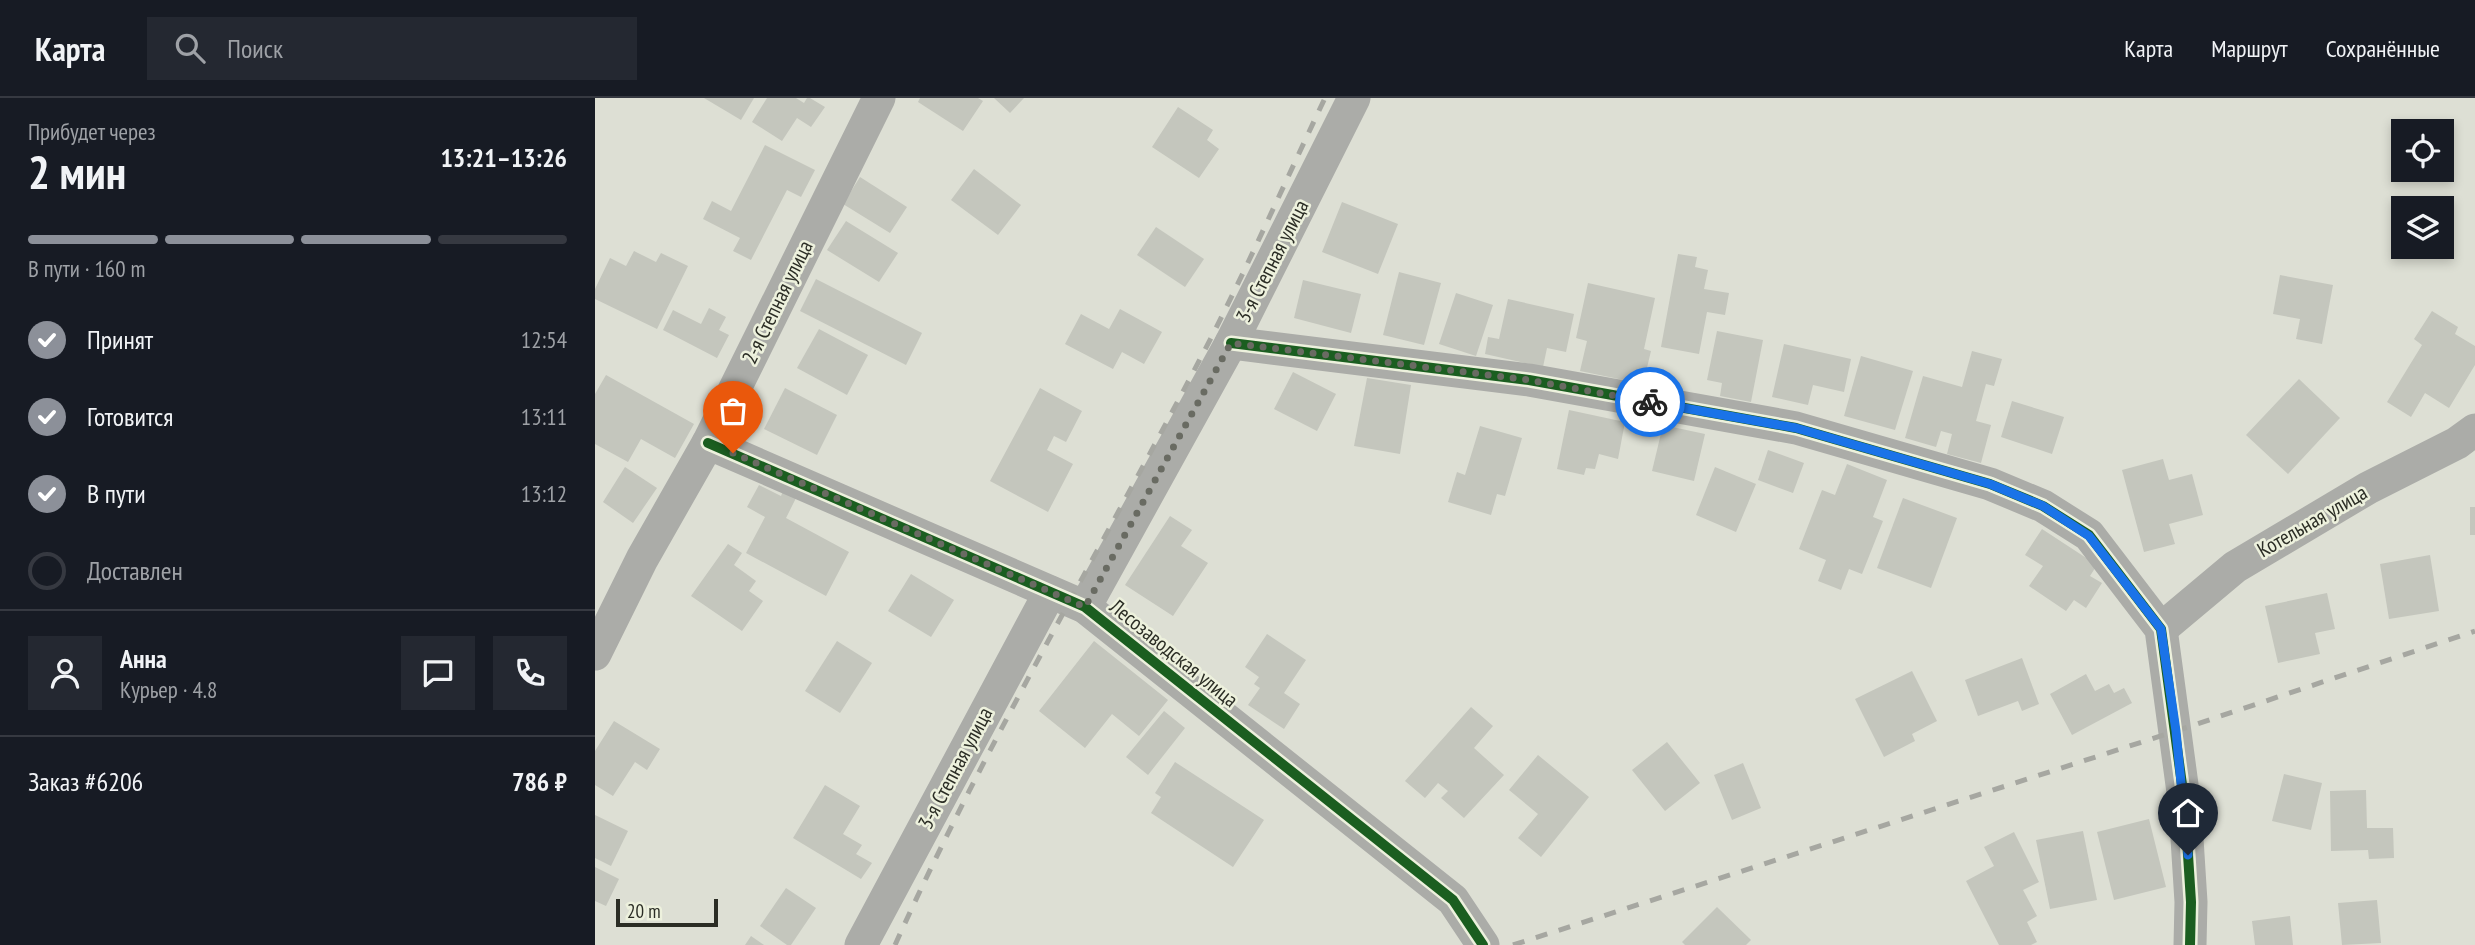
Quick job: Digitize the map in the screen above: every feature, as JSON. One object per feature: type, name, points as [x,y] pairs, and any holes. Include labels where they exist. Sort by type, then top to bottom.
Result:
[{"type":"street","name":"3-я Степная улица","points":[[1085,607],[1231,343],[1354,98]]},
{"type":"street","name":"2-я Степная улица","points":[[595,654],[642,559],[708,443],[866,103]]},
{"type":"street","points":[[1231,343],[1529,380],[1796,428],[1990,484],[2043,506],[2089,536],[2161,629],[2185,807],[2191,902],[2190,945]]},
{"type":"street","name":"Котельная улица","points":[[2161,629],[2235,566],[2368,488],[2457,443],[2475,430]]},
{"type":"street","name":"Лесозаводская улица","points":[[708,443],[1085,607],[1453,900],[1483,945]]},
{"type":"street","name":"3-я Степная улица","points":[[860,945],[1050,592]]},
{"type":"building","points":[[704,98],[754,98],[741,120]]},
{"type":"building","points":[[767,98],[796,98],[804,103],[810,98],[825,107],[811,127],[797,118],[782,141],[752,122]]},
{"type":"building","points":[[920,98],[978,98],[983,101],[963,131],[918,102]]},
{"type":"building","points":[[994,98],[1024,98],[1010,113]]},
{"type":"building","points":[[1178,107],[1213,130],[1207,140],[1219,149],[1199,178],[1152,147]]},
{"type":"building","points":[[765,145],[815,170],[801,197],[787,190],[751,260],[733,251],[740,238],[703,219],[712,201],[731,211]]},
{"type":"building","points":[[974,169],[1021,205],[998,235],[951,200]]},
{"type":"building","points":[[860,177],[907,207],[890,233],[843,204]]},
{"type":"building","points":[[1342,202],[1398,224],[1378,274],[1322,252]]},
{"type":"building","points":[[846,221],[898,253],[879,282],[827,250]]},
{"type":"building","points":[[1156,227],[1204,259],[1185,287],[1137,255]]},
{"type":"building","points":[[634,251],[656,262],[661,253],[688,266],[657,329],[595,299],[595,289],[610,258],[626,266]]},
{"type":"building","points":[[1678,254],[1697,257],[1695,267],[1708,270],[1704,289],[1729,293],[1725,315],[1707,312],[1699,354],[1661,347]]},
{"type":"building","points":[[1399,272],[1441,283],[1424,345],[1383,335]]},
{"type":"building","points":[[2280,275],[2333,285],[2322,344],[2296,339],[2300,319],[2273,314]]},
{"type":"building","points":[[816,279],[922,333],[906,365],[800,311]]},
{"type":"building","points":[[1303,280],[1361,294],[1351,333],[1294,318]]},
{"type":"building","points":[[1588,283],[1655,298],[1644,349],[1651,351],[1643,384],[1580,371],[1587,341],[1576,338]]},
{"type":"building","points":[[1456,293],[1493,305],[1476,356],[1439,344]]},
{"type":"building","points":[[1508,299],[1574,314],[1566,352],[1547,348],[1543,367],[1485,354],[1488,337],[1499,339]]},
{"type":"building","points":[[709,308],[726,317],[719,330],[729,335],[717,358],[663,330],[673,310],[701,324]]},
{"type":"building","points":[[1120,309],[1162,332],[1144,364],[1122,352],[1113,369],[1065,344],[1081,314],[1109,329]]},
{"type":"building","points":[[2432,311],[2458,327],[2455,334],[2475,346],[2475,365],[2449,408],[2425,393],[2411,417],[2387,402],[2422,345],[2414,339]]},
{"type":"building","points":[[819,329],[868,355],[847,395],[797,368]]},
{"type":"building","points":[[1717,331],[1763,340],[1751,402],[1720,396],[1722,383],[1707,380]]},
{"type":"building","points":[[1784,344],[1851,359],[1844,392],[1813,385],[1808,405],[1772,397]]},
{"type":"building","points":[[1972,351],[2002,359],[1994,386],[1986,384],[1976,421],[1991,425],[1981,463],[1947,454],[1952,434],[1941,431],[1936,447],[1905,438],[1923,376],[1962,387]]},
{"type":"building","points":[[1861,356],[1913,371],[1895,430],[1844,416]]},
{"type":"building","points":[[1293,372],[1336,394],[1317,431],[1274,409]]},
{"type":"building","points":[[606,375],[694,424],[675,458],[641,439],[628,462],[595,444],[595,394]]},
{"type":"building","points":[[1367,378],[1411,385],[1400,454],[1354,446]]},
{"type":"building","points":[[2299,379],[2340,418],[2288,474],[2246,435]]},
{"type":"building","points":[[785,388],[837,415],[817,455],[764,429]]},
{"type":"building","points":[[1040,388],[1082,411],[1066,442],[1054,436],[1047,450],[1073,464],[1048,512],[990,481]]},
{"type":"building","points":[[2012,401],[2064,417],[2052,454],[2001,437]]},
{"type":"building","points":[[1569,410],[1625,422],[1618,459],[1599,454],[1595,469],[1586,468],[1584,475],[1557,469]]},
{"type":"building","points":[[1663,425],[1705,434],[1694,481],[1652,471]]},
{"type":"building","points":[[1480,426],[1522,438],[1505,496],[1497,494],[1491,515],[1448,502],[1457,472],[1465,475]]},
{"type":"building","points":[[1768,450],[1804,463],[1793,493],[1758,480]]},
{"type":"building","points":[[2163,459],[2169,480],[2192,474],[2203,515],[2169,524],[2175,544],[2144,552],[2122,470]]},
{"type":"building","points":[[1847,464],[1887,480],[1873,517],[1883,521],[1862,574],[1849,569],[1841,590],[1818,581],[1826,560],[1799,549],[1822,490],[1835,495]]},
{"type":"building","points":[[625,467],[657,488],[633,523],[603,502]]},
{"type":"building","points":[[1715,467],[1756,484],[1736,532],[1696,515]]},
{"type":"building","points":[[759,485],[781,496],[783,491],[796,498],[786,518],[849,552],[826,596],[746,553],[765,517],[747,507]]},
{"type":"building","points":[[1903,498],[1957,518],[1931,588],[1877,568]]},
{"type":"building","points":[[2470,507],[2475,507],[2475,535],[2470,535]]},
{"type":"building","points":[[1170,516],[1192,530],[1181,546],[1208,563],[1173,616],[1125,585]]},
{"type":"building","points":[[2042,529],[2097,565],[2090,576],[2102,583],[2086,608],[2074,600],[2066,611],[2029,586],[2043,566],[2025,555]]},
{"type":"building","points":[[728,544],[742,553],[734,565],[756,581],[749,591],[763,601],[742,631],[691,596]]},
{"type":"building","points":[[2430,555],[2439,611],[2389,619],[2380,564]]},
{"type":"building","points":[[911,574],[954,600],[931,637],[888,611]]},
{"type":"building","points":[[2327,593],[2335,629],[2315,633],[2320,654],[2278,663],[2265,606]]},
{"type":"building","points":[[1267,634],[1306,660],[1284,693],[1300,704],[1284,729],[1248,705],[1260,688],[1254,684],[1259,677],[1245,667]]},
{"type":"building","points":[[837,641],[872,663],[840,713],[805,691]]},
{"type":"building","points":[[1094,641],[1168,700],[1139,736],[1112,714],[1085,748],[1039,711]]},
{"type":"building","points":[[2022,658],[2039,704],[2022,711],[2018,701],[1978,716],[1965,680]]},
{"type":"building","points":[[1912,671],[1937,721],[1912,734],[1915,741],[1884,757],[1855,699]]},
{"type":"building","points":[[2086,674],[2095,691],[2109,684],[2114,693],[2124,688],[2132,703],[2072,735],[2050,694]]},
{"type":"building","points":[[1471,707],[1493,726],[1474,748],[1504,775],[1464,818],[1441,798],[1448,791],[1438,783],[1425,798],[1405,781]]},
{"type":"building","points":[[1164,711],[1185,728],[1148,775],[1126,757]]},
{"type":"building","points":[[614,721],[660,749],[647,770],[635,762],[613,796],[595,785],[595,751]]},
{"type":"building","points":[[1667,742],[1700,783],[1665,811],[1632,770]]},
{"type":"building","points":[[1538,755],[1589,797],[1541,857],[1518,838],[1538,814],[1509,790]]},
{"type":"building","points":[[1175,762],[1264,820],[1233,867],[1151,813],[1161,797],[1155,793]]},
{"type":"building","points":[[1743,763],[1761,808],[1732,820],[1714,775]]},
{"type":"building","points":[[2284,774],[2322,783],[2311,830],[2272,821]]},
{"type":"building","points":[[825,785],[860,806],[843,834],[862,845],[856,854],[872,863],[861,879],[793,838]]},
{"type":"building","points":[[2366,790],[2367,828],[2393,828],[2394,858],[2369,859],[2368,850],[2331,851],[2330,791]]},
{"type":"building","points":[[595,815],[628,831],[611,866],[595,858]]},
{"type":"building","points":[[2149,819],[2166,887],[2114,900],[2097,832]]},
{"type":"building","points":[[2083,831],[2097,900],[2050,909],[2036,840]]},
{"type":"building","points":[[2014,832],[2039,882],[2023,890],[2037,916],[2027,922],[2037,942],[2031,945],[1999,945],[1966,881],[1994,866],[1984,847]]},
{"type":"building","points":[[595,867],[619,879],[606,906],[595,901]]},
{"type":"building","points":[[786,888],[816,908],[791,945],[760,926]]},
{"type":"building","points":[[2377,900],[2381,943],[2342,945],[2338,903]]},
{"type":"building","points":[[1717,907],[1751,940],[1746,945],[1685,945],[1682,942]]},
{"type":"building","points":[[2290,916],[2293,945],[2255,945],[2252,921]]},
{"type":"building","points":[[751,936],[764,945],[745,945]]},
{"type":"railway","points":[[895,945],[969,791],[1211,338],[1325,98]]},
{"type":"railway","points":[[1513,945],[2176,731],[2475,631]]},
{"type":"cycle path","points":[[1231,343],[1529,380],[1796,428],[1990,484],[2043,506],[2089,535],[2161,629],[2185,807],[2191,902],[2190,945]]},
{"type":"cycle path","points":[[708,443],[1085,607],[1453,900],[1483,945]]},
{"type":"way so far","points":[[733,453],[1085,607],[1231,343],[1529,380],[1650,402]]},
{"type":"route","points":[[1650,402],[1796,428],[1990,484],[2043,506],[2089,536],[2161,629],[2176,731],[2188,855]]}]
